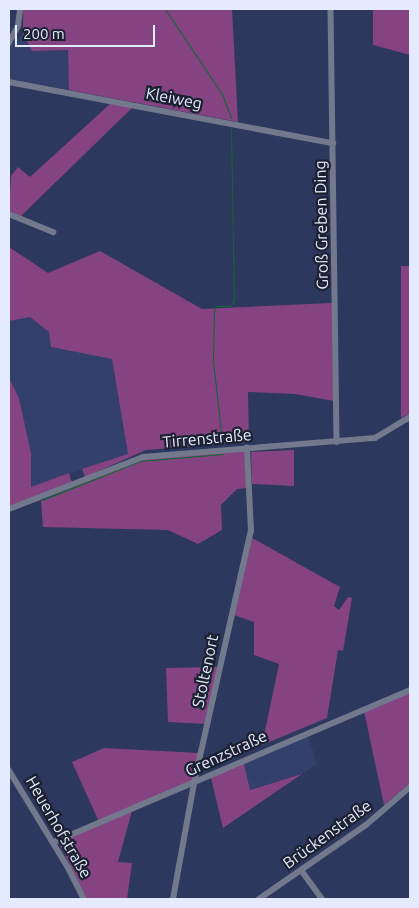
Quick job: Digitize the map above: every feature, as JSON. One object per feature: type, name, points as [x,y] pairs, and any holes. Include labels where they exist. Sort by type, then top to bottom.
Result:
[{"type":"street","points":[[9,43],[18,26],[20,9]]},
{"type":"street","name":"Groß Greben Ding","points":[[331,9],[337,442]]},
{"type":"street","name":"Kleiweg","points":[[9,82],[333,143]]},
{"type":"street","points":[[9,214],[53,232]]},
{"type":"street","name":"Tirrenstraße","points":[[9,509],[143,457],[375,438],[410,417]]},
{"type":"street","name":"Stoltenort","points":[[173,899],[194,783],[251,532],[247,448]]},
{"type":"street","name":"Grenzstraße","points":[[54,842],[194,783],[213,771],[410,690]]},
{"type":"street","name":"Heuerhofstraße","points":[[9,770],[54,842],[84,899]]},
{"type":"street","name":"Brückenstraße","points":[[258,899],[302,871],[410,787]]},
{"type":"street","points":[[302,871],[322,899]]},
{"type":"shaded area","points":[[23,9],[232,9],[238,122],[69,90],[68,50],[32,51],[23,34]]},
{"type":"shaded area","points":[[373,9],[410,9],[410,55],[373,45]]},
{"type":"shaded area","points":[[23,34],[32,51],[68,50],[69,90],[9,79],[9,46]]},
{"type":"shaded area","points":[[110,104],[133,107],[21,216],[9,211],[11,176],[18,167],[30,177]]},
{"type":"shaded area","points":[[9,247],[48,273],[100,251],[202,309],[332,303],[334,401],[295,394],[248,392],[249,442],[146,450],[85,477],[82,469],[128,454],[112,359],[51,347],[49,332],[30,317],[9,321]]},
{"type":"shaded area","points":[[401,266],[410,266],[410,413],[401,418]]},
{"type":"shaded area","points":[[30,317],[50,332],[51,347],[112,359],[128,454],[31,487],[31,453],[19,398],[9,378],[9,321]]},
{"type":"shaded area","points":[[9,378],[19,398],[31,453],[31,487],[69,473],[72,483],[9,506]]},
{"type":"shaded area","points":[[245,450],[247,488],[237,489],[221,505],[222,530],[198,544],[168,530],[43,527],[41,501],[143,459]]},
{"type":"shaded area","points":[[294,450],[294,486],[252,484],[251,452]]},
{"type":"shaded area","points":[[252,538],[340,587],[334,606],[339,610],[348,597],[352,598],[343,651],[338,650],[327,718],[262,745],[279,664],[254,655],[254,622],[234,615]]},
{"type":"shaded area","points":[[219,667],[206,724],[168,722],[166,668]]},
{"type":"shaded area","points":[[410,692],[410,783],[384,805],[364,711]]},
{"type":"shaded area","points":[[308,735],[317,764],[302,774],[249,790],[243,760]]},
{"type":"shaded area","points":[[104,748],[200,753],[193,782],[99,822],[72,762]]},
{"type":"shaded area","points":[[243,760],[250,790],[302,774],[223,828],[210,774]]},
{"type":"shaded area","points":[[132,811],[118,862],[132,863],[127,899],[87,899],[59,843]]},
{"type":"waterway","points":[[165,9],[222,94],[231,118]]},
{"type":"waterway","points":[[222,441],[213,361],[214,311],[216,306],[230,306],[234,301],[231,128]]},
{"type":"waterway","points":[[42,500],[140,461],[223,454]]}]
